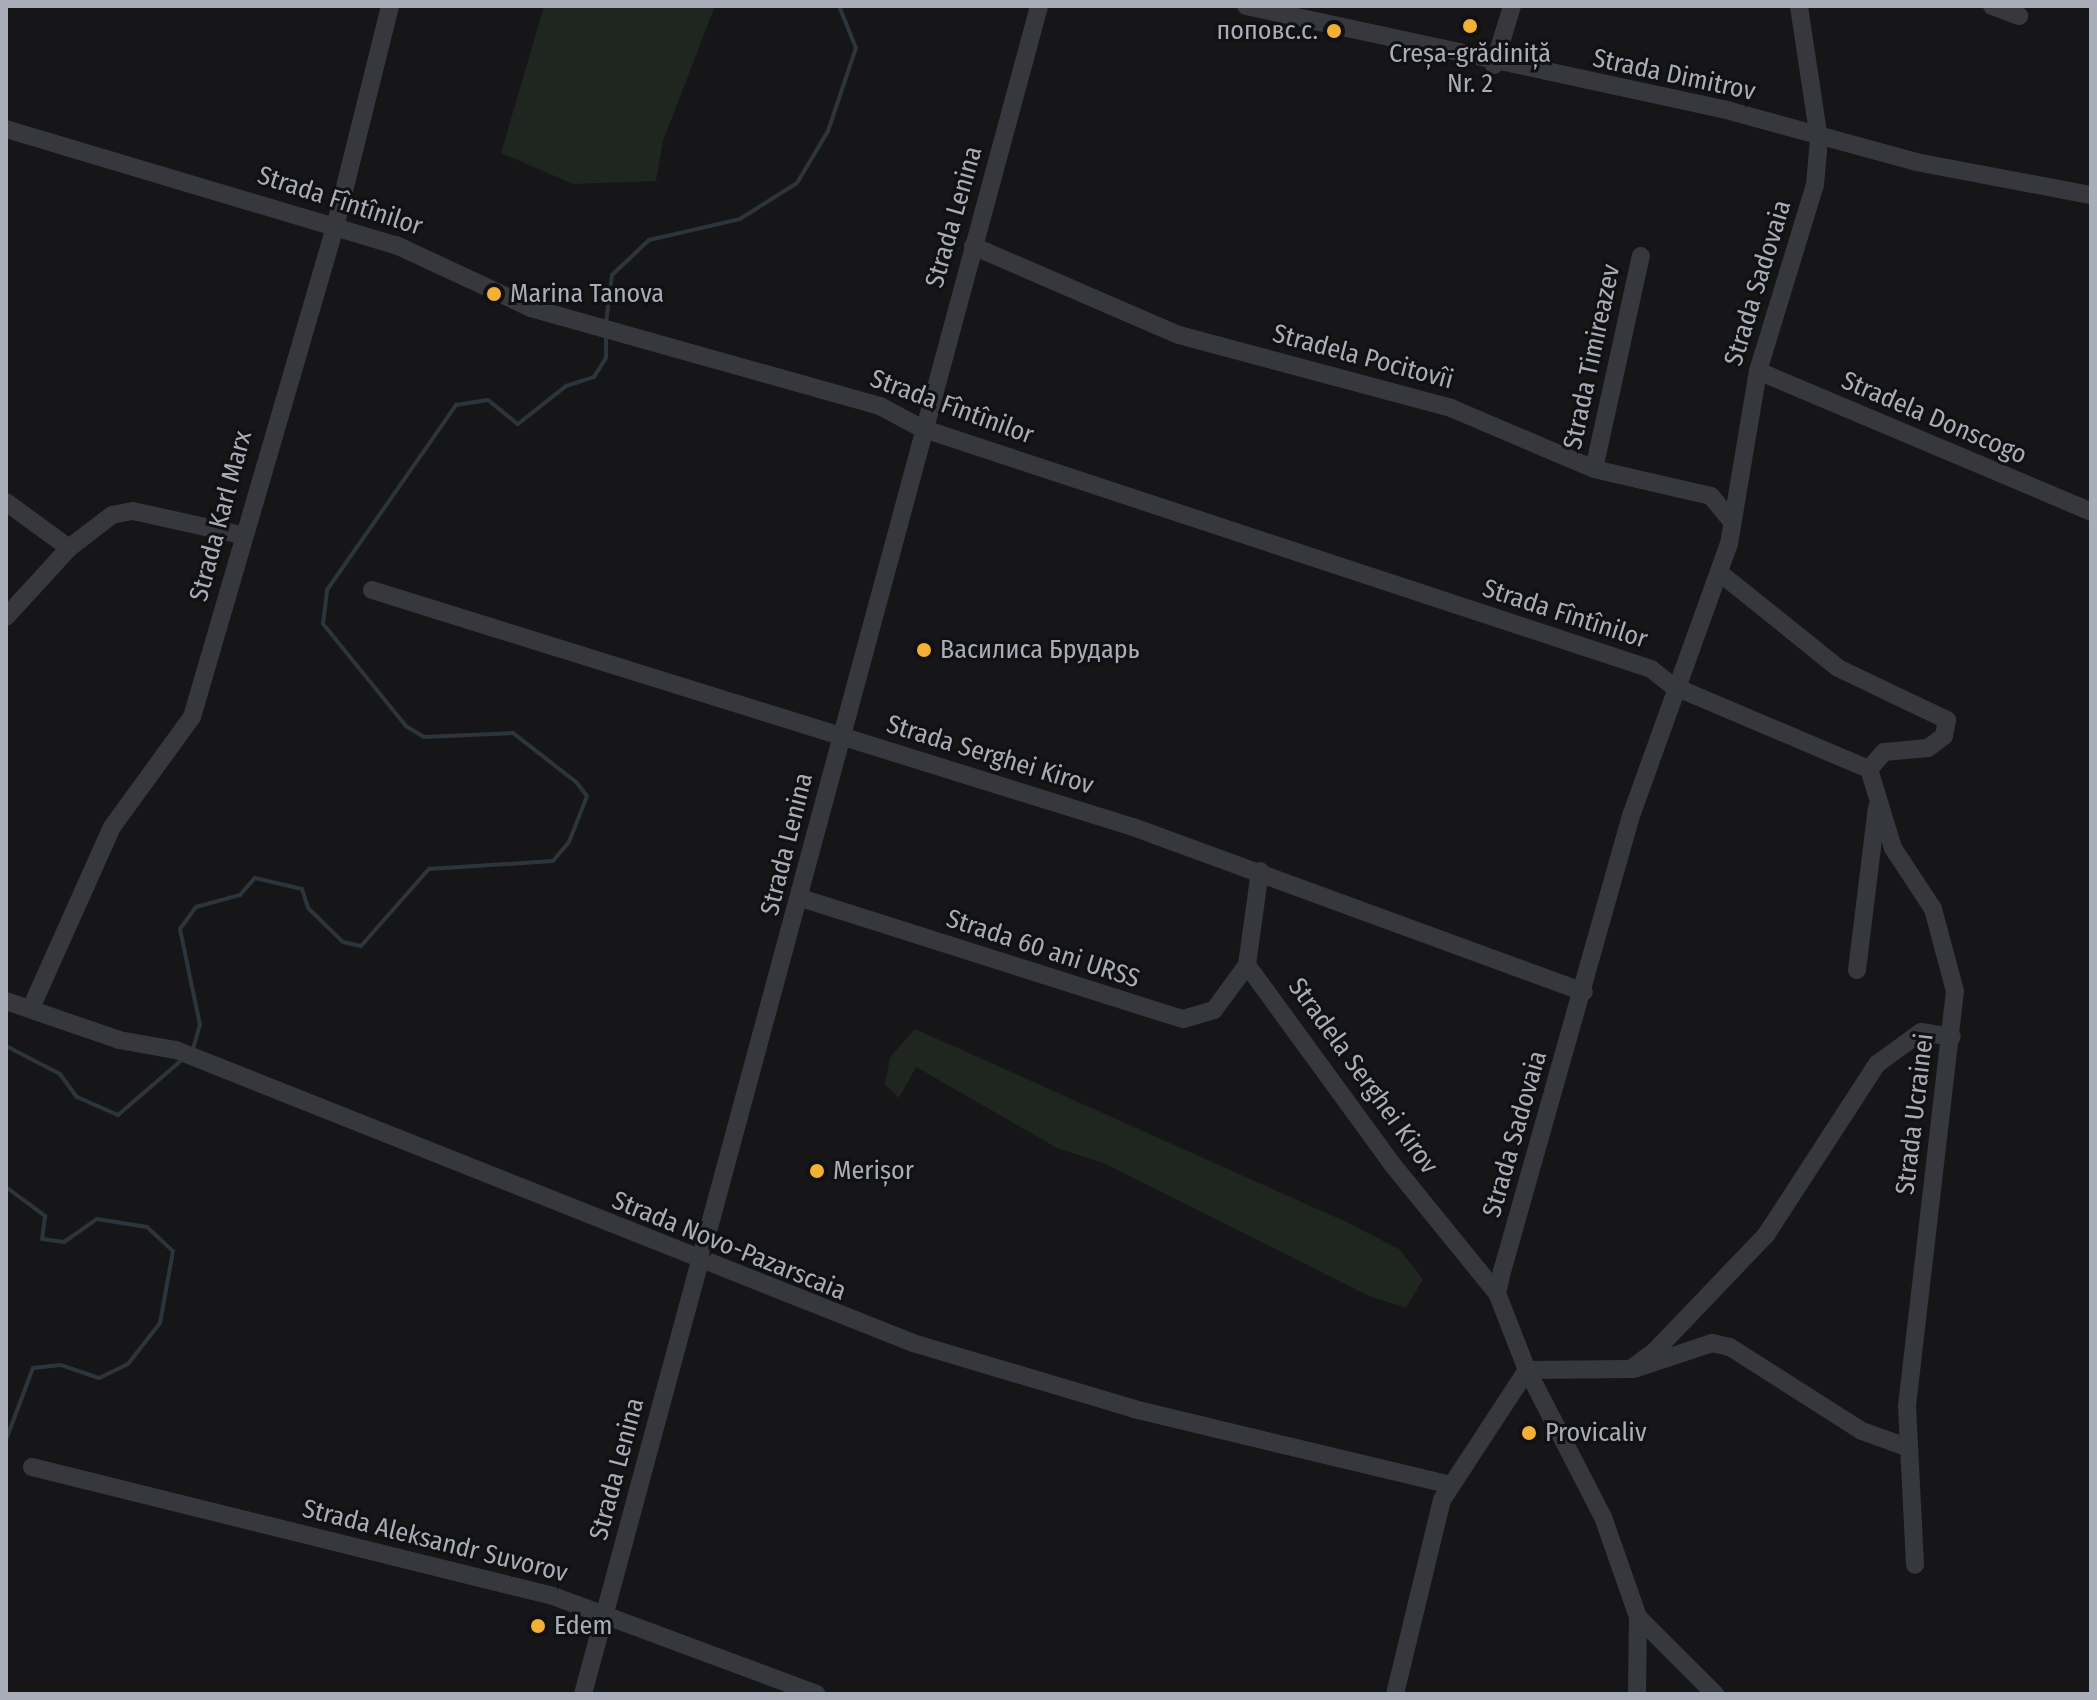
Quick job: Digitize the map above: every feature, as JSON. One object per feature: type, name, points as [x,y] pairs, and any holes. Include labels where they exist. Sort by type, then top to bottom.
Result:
[{"type":"street","name":"Strada Karl Marx","points":[[31,1008],[112,827],[192,717],[241,535],[335,227],[390,6]]},
{"type":"street","name":"Strada Lenina","points":[[583,1694],[801,898],[840,735],[921,428],[1039,6]]},
{"type":"street","name":"Strada Dimitrov","points":[[1246,6],[1494,65],[1730,111],[1819,139],[2091,195]]},
{"type":"street","points":[[1494,65],[1512,6]]},
{"type":"street","name":"Strada Sadovaia","points":[[1497,1293],[1673,686],[1720,573],[1758,371],[1815,185],[1819,139],[1799,6]]},
{"type":"street","points":[[1992,6],[2019,16]]},
{"type":"street","name":"Strada Fîntînilor","points":[[6,129],[155,167],[457,270],[531,308],[880,406],[921,428],[1651,669],[1673,686],[1869,769]]},
{"type":"street","name":"Stradela Pocitovîi","points":[[973,246],[1179,335],[1497,423],[1594,469],[1711,496],[1732,522]]},
{"type":"street","name":"Strada Timireazev","points":[[1594,469],[1641,256]]},
{"type":"street","name":"Stradela Donscogo","points":[[1758,371],[2091,512]]},
{"type":"street","points":[[6,502],[69,548]]},
{"type":"street","points":[[6,617],[93,526],[133,511],[241,535]]},
{"type":"street","points":[[1720,573],[1838,668],[1947,720],[1944,736],[1928,748],[1884,752],[1869,769]]},
{"type":"street","name":"Strada Serghei Kirov","points":[[372,590],[840,735],[1260,871],[1584,992]]},
{"type":"street","name":"Strada Ucrainei","points":[[1869,769],[1877,805],[1893,848],[1933,909],[1955,991],[1904,1446],[1915,1565]]},
{"type":"street","name":"Strada Ucrainei","points":[[1857,970],[1877,805]]},
{"type":"street","points":[[1247,965],[1260,871]]},
{"type":"street","name":"Strada 60 ani URSS","points":[[801,898],[1183,1019],[1214,1010],[1247,965]]},
{"type":"street","name":"Stradela Serghei Kirov","points":[[1247,965],[1392,1164],[1497,1293]]},
{"type":"street","name":"Strada Novo-Pazarscaia","points":[[6,1001],[119,1040],[176,1050],[700,1262],[1017,1377],[1450,1485]]},
{"type":"street","points":[[1631,1369],[1766,1235],[1877,1064],[1921,1032],[1952,1037]]},
{"type":"street","points":[[1497,1293],[1527,1370],[1603,1517],[1638,1617],[1637,1694]]},
{"type":"street","points":[[1527,1370],[1631,1369],[1712,1343],[1730,1347],[1862,1431],[1904,1446]]},
{"type":"street","points":[[1395,1694],[1450,1485],[1527,1370]]},
{"type":"street","name":"Strada Aleksandr Suvorov","points":[[32,1467],[605,1613],[816,1694]]},
{"type":"street","points":[[1638,1617],[1715,1694]]},
{"type":"shaded area","points":[[544,6],[715,6],[663,141],[656,181],[573,184],[501,153]]},
{"type":"shaded area","points":[[915,1029],[1344,1221],[1399,1249],[1423,1279],[1406,1308],[1369,1296],[1106,1164],[1057,1148],[916,1067],[899,1098],[885,1085],[890,1057]]},
{"type":"waterway","points":[[606,323],[612,275],[649,240],[740,219],[797,183],[828,131],[856,48],[839,6]]},
{"type":"waterway","points":[[193,1049],[200,1025],[180,929],[196,907],[240,895],[255,878],[302,889],[308,908],[343,942],[361,946],[429,869],[553,861],[569,842],[587,796],[576,782],[513,733],[424,737],[406,726],[323,624],[327,590],[456,405],[488,400],[518,424],[566,386],[594,377],[606,358],[606,336]]},
{"type":"waterway","points":[[6,1046],[60,1074],[77,1097],[118,1115],[184,1058]]},
{"type":"waterway","points":[[6,1187],[45,1216],[42,1239],[64,1242],[97,1219],[147,1227],[173,1251],[160,1323],[128,1364],[99,1378],[61,1365],[33,1368],[6,1440]]},
{"type":"place","name":"Creșa-grădiniță Nr. 2","points":[[1470,26]]},
{"type":"place","name":"поповс.с.","points":[[1334,31]]},
{"type":"place","name":"Marina Tanova","points":[[494,294]]},
{"type":"place","name":"Василиса Брударь","points":[[924,650]]},
{"type":"place","name":"Merișor","points":[[817,1171]]},
{"type":"place","name":"Provicaliv","points":[[1529,1433]]},
{"type":"place","name":"Edem","points":[[538,1626]]}]
